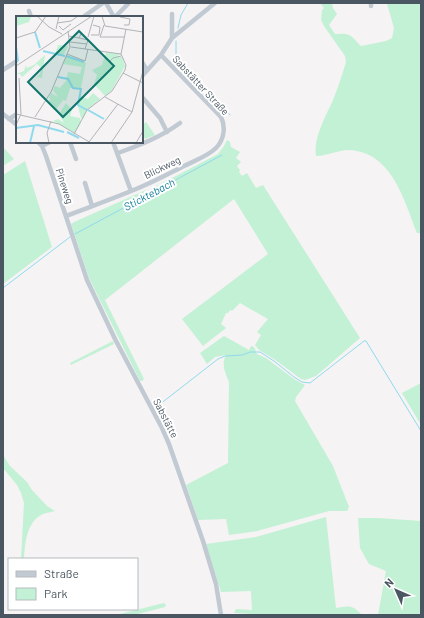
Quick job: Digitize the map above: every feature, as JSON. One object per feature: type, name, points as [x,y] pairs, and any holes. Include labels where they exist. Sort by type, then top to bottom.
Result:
[{"type":"street","points":[[84,16],[104,3],[114,16]]},
{"type":"street","points":[[143,75],[161,55],[172,38],[215,3]]},
{"type":"street","points":[[116,16],[128,4]]},
{"type":"street","points":[[29,11],[31,16]]},
{"type":"street","points":[[172,14],[172,38]]},
{"type":"street","name":"Sabstätter Straße","points":[[161,55],[221,117],[224,121],[224,128]]},
{"type":"street","points":[[3,70],[16,62]]},
{"type":"street","points":[[143,63],[148,70]]},
{"type":"street","points":[[143,98],[160,118],[167,132]]},
{"type":"street","points":[[3,114],[16,124]]},
{"type":"street","points":[[9,119],[16,115]]},
{"type":"street","points":[[143,142],[167,132],[180,123]]},
{"type":"street","name":"Blickweg","points":[[66,216],[131,191],[212,152],[220,144],[224,128]]},
{"type":"street","name":"Pineweg","points":[[39,143],[45,152],[73,237]]},
{"type":"street","points":[[42,146],[48,143]]},
{"type":"street","points":[[70,143],[76,159]]},
{"type":"street","points":[[113,143],[131,191]]},
{"type":"street","points":[[118,153],[141,143]]},
{"type":"street","points":[[85,183],[92,206]]},
{"type":"street","name":"Sabstätte","points":[[73,237],[81,264],[94,295],[169,444],[212,570],[221,615]]},
{"type":"green space","points":[[320,3],[332,3],[337,14],[329,25],[335,34],[347,34],[354,38],[361,46],[386,41],[392,38],[394,28],[387,4],[421,3],[421,233],[417,233],[407,206],[394,180],[386,168],[376,159],[364,153],[349,150],[316,156],[316,142],[318,135],[335,95],[346,62],[345,56],[321,20],[322,10],[324,8]]},
{"type":"green space","points":[[146,122],[155,135],[145,139],[143,135],[143,124]]},
{"type":"green space","points":[[227,140],[230,142],[231,147],[240,152],[236,158],[241,162],[237,166],[240,170],[239,172],[242,176],[247,173],[256,188],[263,185],[360,338],[316,376],[305,380],[301,379],[259,350],[255,345],[261,335],[257,332],[268,319],[240,303],[232,311],[230,310],[226,313],[221,324],[226,328],[203,346],[182,319],[268,254],[234,199],[105,300],[144,379],[140,381],[89,278],[71,224],[146,190],[149,197],[154,195],[151,189],[218,154]]},
{"type":"green space","points":[[3,147],[14,159],[3,166]]},
{"type":"green space","points":[[25,161],[52,247],[3,284],[3,175]]},
{"type":"green space","points":[[224,336],[249,350],[251,346],[254,347],[257,354],[266,358],[294,379],[305,385],[296,397],[295,401],[333,466],[349,507],[347,511],[329,511],[257,531],[229,535],[226,519],[198,520],[186,485],[228,463],[229,382],[224,365],[226,355],[215,357],[207,364],[200,353]]},
{"type":"green space","points":[[113,341],[114,344],[71,365],[70,363]]},
{"type":"green space","points":[[421,383],[421,425],[402,393]]},
{"type":"green space","points":[[3,455],[10,466],[27,482],[32,490],[47,506],[55,511],[43,514],[33,522],[28,534],[24,558],[21,558],[24,503],[17,485],[3,468]]},
{"type":"green space","points":[[326,517],[336,608],[353,607],[362,615],[267,615],[234,613],[236,609],[252,610],[251,591],[221,592],[206,544],[256,537]]},
{"type":"green space","points":[[358,518],[421,521],[421,615],[378,615],[386,571],[369,564],[360,548]]},
{"type":"green space","points":[[164,603],[166,605],[165,607],[134,615],[116,615]]},
{"type":"waterway","points":[[178,28],[181,15],[188,3]]},
{"type":"waterway","name":"Sticktebach","points":[[176,41],[176,54],[178,61],[230,115]]},
{"type":"waterway","name":"Sticktebach","points":[[75,234],[222,155]]},
{"type":"waterway","points":[[3,288],[70,237]]},
{"type":"waterway","points":[[155,408],[218,359],[225,356],[260,352],[302,382],[310,383],[366,341],[421,431]]}]
